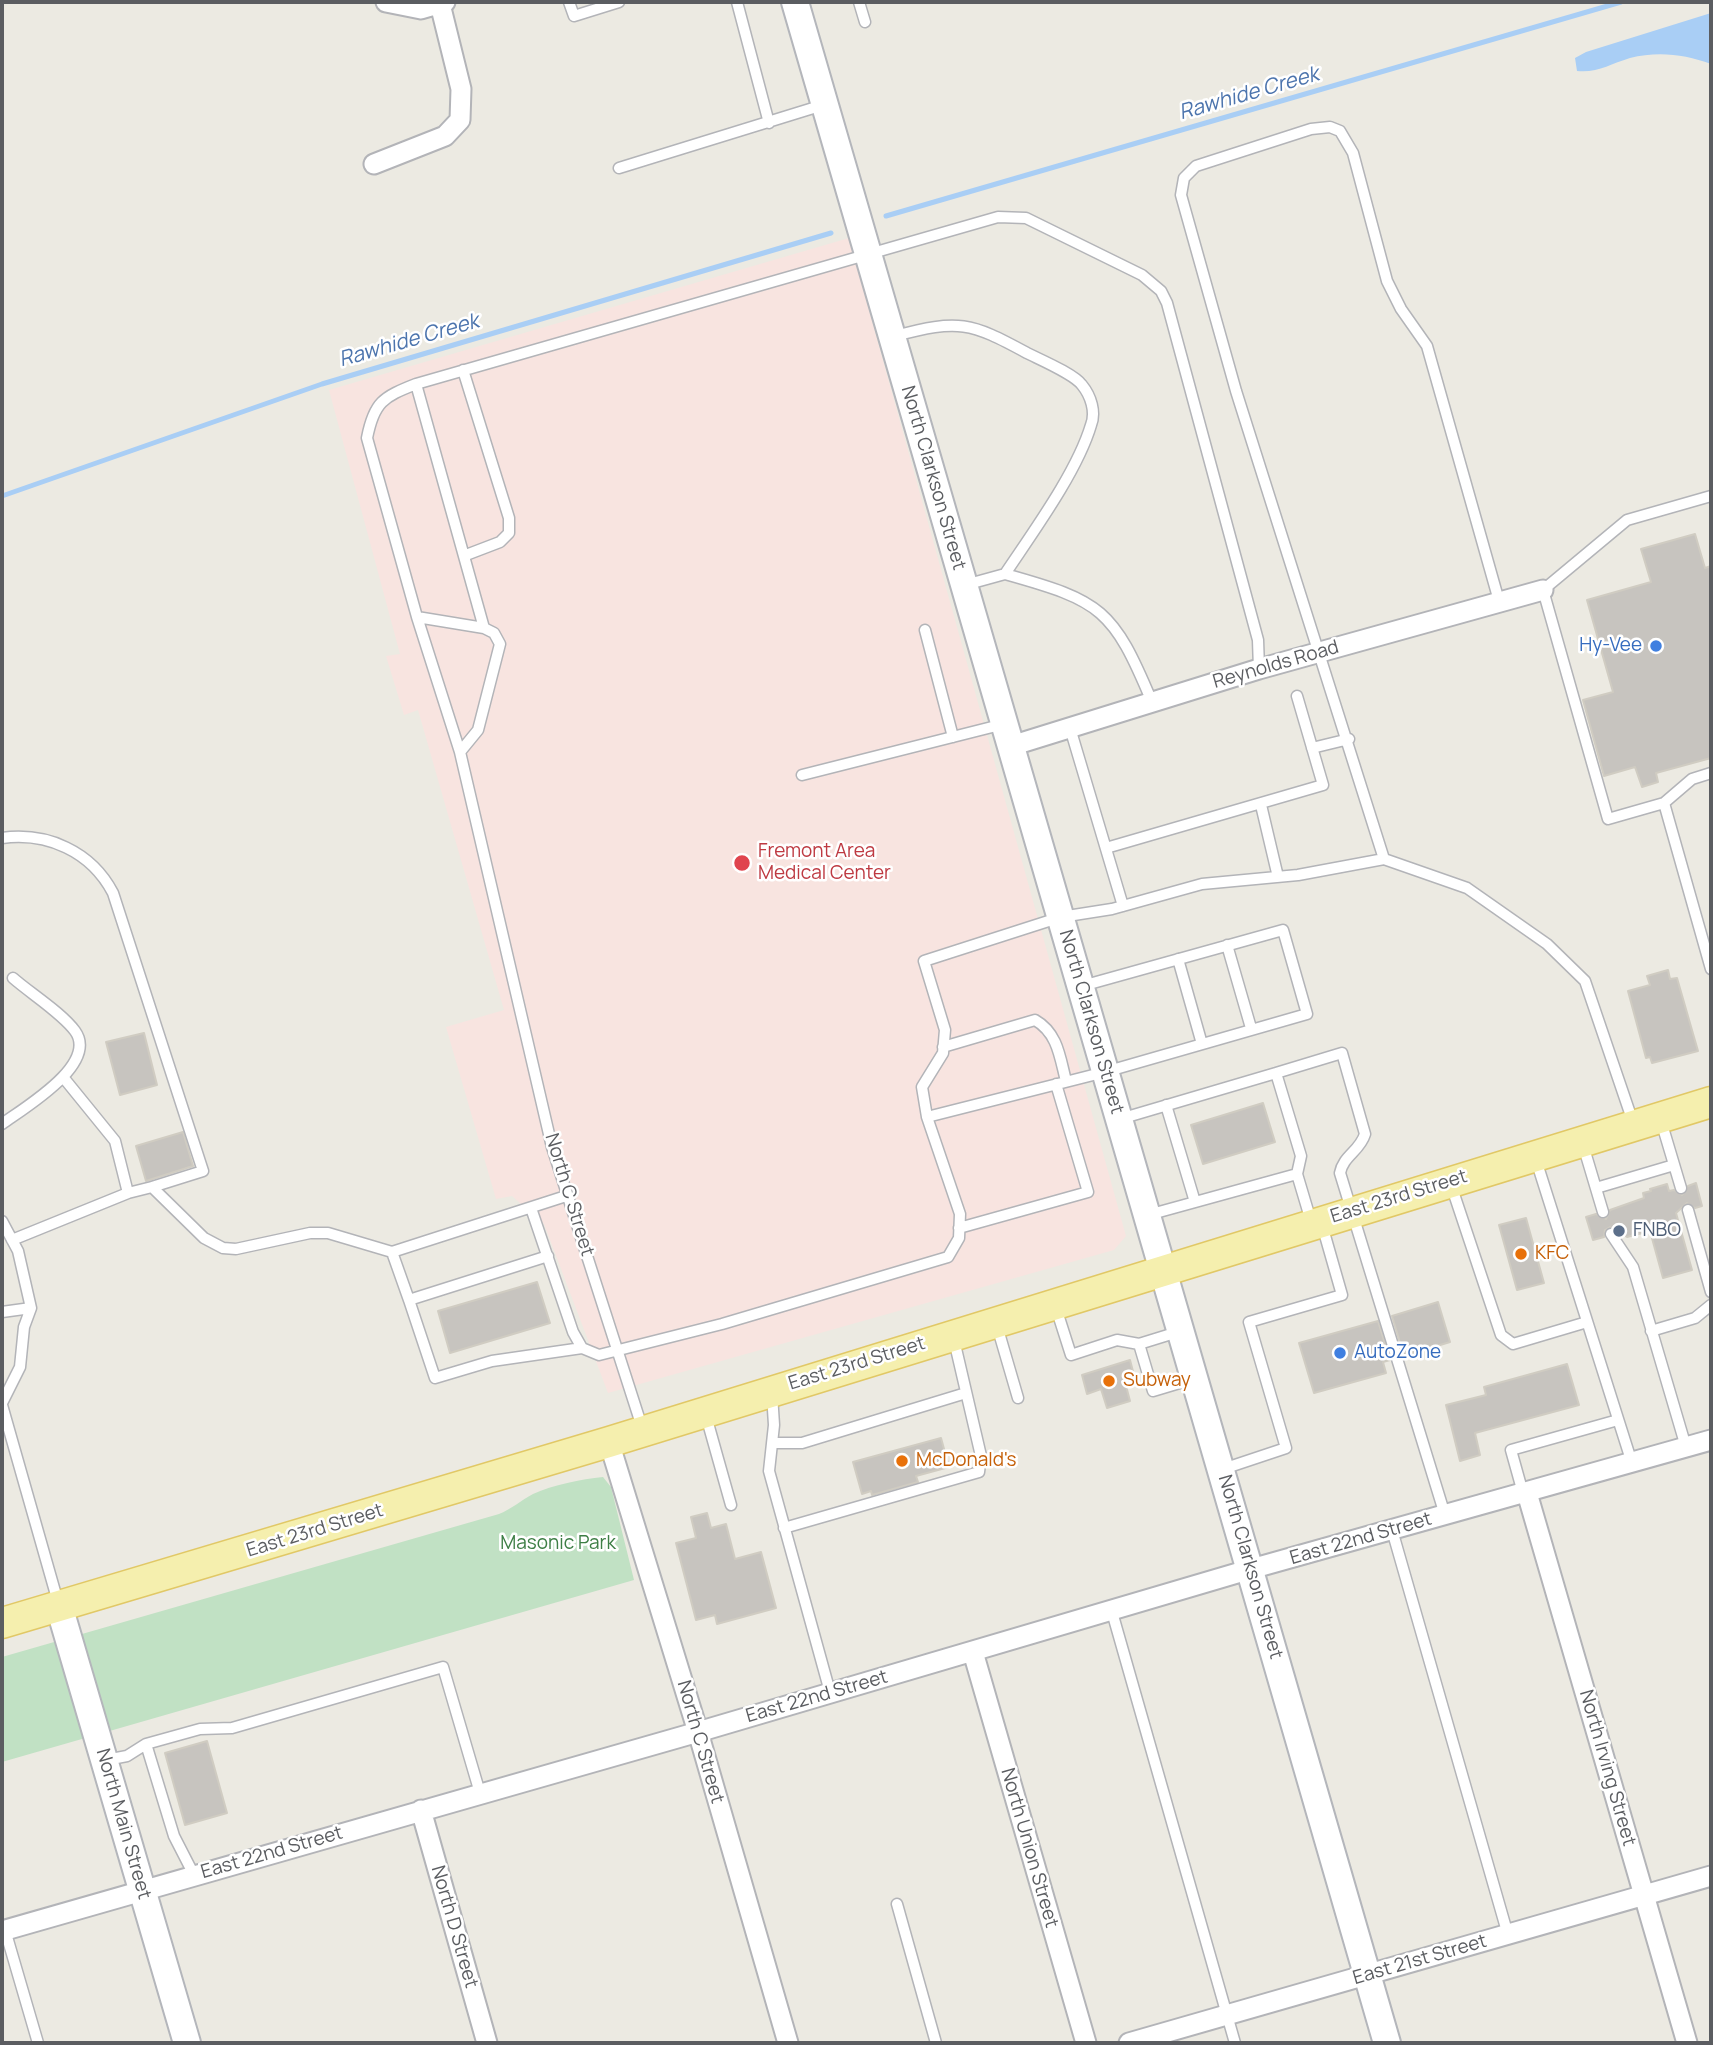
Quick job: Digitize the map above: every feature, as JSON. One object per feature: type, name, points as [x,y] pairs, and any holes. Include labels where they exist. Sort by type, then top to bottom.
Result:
[{"type":"main road","name":"East 23rd Street","points":[[2,1623],[609,1442],[1711,1102]]},
{"type":"street","points":[[374,164],[445,136],[460,120],[461,89],[442,3],[421,9],[387,2]]},
{"type":"street","name":"North Clarkson Street","points":[[795,2],[1387,2043]]},
{"type":"street","name":"Reynolds Road","points":[[1008,735],[1069,728],[1259,669],[1543,590]]},
{"type":"street","name":"East 22nd Street","points":[[4,1931],[1112,1612],[1251,1569],[1711,1440]]},
{"type":"street","name":"North C Street","points":[[609,1442],[698,1732],[788,2043]]},
{"type":"street","name":"North Irving Street","points":[[1525,1493],[1687,2043]]},
{"type":"street","name":"North Main Street","points":[[59,1606],[187,2043]]},
{"type":"street","name":"North Union Street","points":[[973,1652],[1086,2043]]},
{"type":"street","name":"North D Street","points":[[421,1810],[487,2043]]},
{"type":"street","name":"East 21st Street","points":[[1129,2043],[1711,1876]]},
{"type":"lane","points":[[569,2],[574,16],[619,2]]},
{"type":"lane","points":[[737,2],[769,123]]},
{"type":"lane","points":[[859,2],[865,22]]},
{"type":"lane","points":[[620,168],[825,105]]},
{"type":"lane","points":[[1384,859],[1349,739],[1318,652],[1236,391],[1181,195],[1184,178],[1196,166],[1311,129],[1330,127],[1340,131],[1353,153],[1387,281],[1401,309],[1427,346],[1499,601]]},
{"type":"lane","name":"North C Street","points":[[643,1431],[620,1351],[566,1196],[460,752],[417,617],[367,438],[372,413],[387,396],[416,384],[998,217],[1026,218],[1142,275],[1161,291],[1167,303],[1258,640],[1259,669]]},
{"type":"lane","points":[[892,337],[933,326],[982,328],[1081,382],[1092,401],[1092,423],[1084,441],[1060,488],[1005,574]]},
{"type":"lane","points":[[464,370],[509,518],[509,533],[500,542],[466,555]]},
{"type":"lane","points":[[416,384],[466,555],[484,628]]},
{"type":"lane","points":[[1711,496],[1627,520],[1543,590],[1608,819],[1664,803],[1692,779],[1711,773]]},
{"type":"lane","points":[[964,585],[1005,574],[1058,588],[1093,606],[1112,622],[1129,646],[1152,702]]},
{"type":"lane","points":[[417,617],[484,628],[494,633],[500,644],[478,730],[460,752]]},
{"type":"lane","points":[[925,630],[953,737]]},
{"type":"lane","points":[[1106,848],[1323,785],[1297,696]]},
{"type":"lane","points":[[1069,728],[1123,906]]},
{"type":"lane","points":[[802,775],[953,737],[1008,735]]},
{"type":"lane","points":[[1312,748],[1349,739]]},
{"type":"lane","points":[[1664,803],[1711,969]]},
{"type":"lane","points":[[1261,805],[1278,877]]},
{"type":"lane","points":[[2,838],[24,835],[62,845],[95,866],[113,893],[203,1171],[128,1193],[12,1240]]},
{"type":"lane","points":[[392,1252],[435,1378],[492,1361],[582,1348],[598,1355],[620,1351],[948,1257],[959,1238],[960,1214],[928,1117],[922,1087],[943,1047],[945,1030],[924,961],[1061,917],[1123,906],[1202,884],[1278,877],[1384,859],[1467,888],[1547,944],[1584,981],[1647,1121],[1674,1165],[1681,1188]]},
{"type":"lane","points":[[928,1117],[1105,1072],[1307,1014],[1283,930],[1080,986]]},
{"type":"lane","points":[[1227,945],[1251,1028]]},
{"type":"lane","points":[[1178,959],[1202,1044]]},
{"type":"lane","points":[[2,1124],[71,1070],[79,1051],[76,1032],[13,978]]},
{"type":"lane","points":[[943,1047],[1035,1020],[1046,1026],[1055,1038],[1061,1083],[1088,1192],[959,1228]]},
{"type":"lane","points":[[1119,1119],[1342,1053],[1365,1134],[1362,1145],[1342,1163],[1340,1173],[1445,1516]]},
{"type":"lane","points":[[1222,1469],[1286,1448],[1249,1322],[1342,1295],[1297,1174],[1301,1156],[1276,1073]]},
{"type":"lane","points":[[63,1077],[115,1142],[128,1193]]},
{"type":"lane","points":[[1166,1105],[1195,1202]]},
{"type":"lane","points":[[1582,1141],[1603,1212]]},
{"type":"lane","points":[[1535,1156],[1632,1463]]},
{"type":"lane","points":[[1596,1188],[1674,1165]]},
{"type":"lane","points":[[1147,1215],[1297,1174]]},
{"type":"lane","points":[[1450,1182],[1501,1335],[1513,1345],[1587,1322]]},
{"type":"lane","points":[[152,1187],[204,1238],[223,1248],[236,1250],[300,1235],[328,1233],[392,1252],[566,1196]]},
{"type":"lane","points":[[531,1208],[573,1332],[582,1348]]},
{"type":"lane","points":[[1688,1210],[1711,1292]]},
{"type":"lane","points":[[2,1221],[18,1251],[31,1308],[24,1327],[20,1367],[2,1404],[59,1606]]},
{"type":"lane","points":[[1611,1234],[1633,1267],[1686,1447]]},
{"type":"lane","points":[[409,1300],[548,1256]]},
{"type":"lane","points":[[1055,1304],[1071,1355],[1117,1340],[1139,1344],[1182,1331]]},
{"type":"lane","points":[[1651,1331],[1695,1318],[1711,1305]]},
{"type":"lane","points":[[2,1312],[31,1308]]},
{"type":"lane","points":[[996,1322],[1018,1398]]},
{"type":"lane","points":[[783,1528],[979,1472],[981,1456],[953,1335]]},
{"type":"lane","points":[[1139,1344],[1153,1391],[1196,1378]]},
{"type":"lane","points":[[772,1390],[769,1471],[830,1692]]},
{"type":"lane","points":[[772,1443],[802,1443],[966,1393]]},
{"type":"lane","points":[[704,1412],[732,1505]]},
{"type":"lane","points":[[1525,1493],[1511,1450],[1618,1420]]},
{"type":"lane","points":[[1392,1530],[1508,1935]]},
{"type":"lane","points":[[1112,1612],[1235,2043]]},
{"type":"lane","points":[[105,1760],[127,1756],[146,1744],[200,1729],[232,1728],[443,1667],[480,1793]]},
{"type":"lane","points":[[146,1744],[174,1836],[194,1875]]},
{"type":"lane","points":[[897,1904],[936,2043]]},
{"type":"lane","points":[[4,1931],[37,2043]]},
{"type":"shaded area","name":"Fremont Area Medical Center","points":[[849,238],[1126,1236],[1114,1250],[608,1393],[544,1224],[512,1196],[496,1199],[446,1027],[504,1010],[418,710],[404,715],[386,656],[400,654],[329,390]]},
{"type":"green space","name":"Masonic Park","points":[[603,1477],[611,1487],[634,1580],[2,1762],[2,1657],[499,1514],[541,1491]]},
{"type":"water","points":[[1711,13],[1711,64],[1661,54],[1630,58],[1598,69],[1577,71],[1575,58],[1586,52]]},
{"type":"building","name":"Hy-Vee","points":[[1695,534],[1705,568],[1711,566],[1711,758],[1656,773],[1658,782],[1642,787],[1635,767],[1604,776],[1583,700],[1613,692],[1587,600],[1651,582],[1641,549]]},
{"type":"building","points":[[1668,970],[1670,979],[1677,978],[1698,1051],[1652,1063],[1650,1057],[1646,1058],[1628,991],[1650,985],[1647,976]]},
{"type":"building","points":[[144,1033],[157,1085],[120,1095],[106,1042]]},
{"type":"building","points":[[1263,1103],[1275,1142],[1203,1164],[1191,1125]]},
{"type":"building","points":[[183,1132],[193,1166],[146,1181],[136,1146]]},
{"type":"building","name":"FNBO","points":[[1696,1183],[1702,1206],[1695,1208],[1687,1203],[1676,1213],[1692,1270],[1663,1278],[1650,1231],[1627,1237],[1610,1227],[1605,1230],[1604,1237],[1593,1240],[1586,1217],[1596,1214],[1606,1219],[1610,1210],[1644,1198],[1643,1193],[1651,1191],[1650,1189],[1667,1184],[1669,1191],[1674,1190],[1682,1195],[1688,1186]]},
{"type":"building","name":"KFC","points":[[1526,1218],[1544,1283],[1517,1290],[1499,1225]]},
{"type":"building","points":[[537,1282],[550,1323],[450,1353],[438,1311]]},
{"type":"building","points":[[1438,1302],[1450,1342],[1404,1356],[1392,1316]]},
{"type":"building","points":[[1378,1321],[1390,1360],[1383,1362],[1386,1373],[1314,1393],[1299,1343]]},
{"type":"building","points":[[1130,1360],[1135,1379],[1125,1382],[1130,1401],[1107,1408],[1101,1389],[1087,1394],[1082,1375]]},
{"type":"building","points":[[1567,1364],[1579,1405],[1475,1433],[1480,1455],[1460,1461],[1446,1405],[1486,1395],[1484,1387]]},
{"type":"building","points":[[941,1438],[949,1467],[916,1476],[918,1482],[872,1495],[871,1491],[862,1494],[853,1462]]},
{"type":"building","points":[[707,1513],[711,1528],[726,1524],[735,1559],[761,1552],[776,1608],[717,1624],[715,1615],[696,1620],[676,1543],[696,1538],[691,1517]]},
{"type":"building","points":[[207,1741],[227,1813],[185,1825],[165,1753]]},
{"type":"waterway","name":"Rawhide Creek","points":[[886,216],[1621,2]]},
{"type":"waterway","name":"Rawhide Creek","points":[[2,496],[322,384],[831,233]]},
{"type":"place","name":"Hy-Vee","points":[[1656,646]]},
{"type":"place","name":"Fremont Area Medical Center","points":[[742,863]]},
{"type":"place","name":"FNBO","points":[[1619,1231]]},
{"type":"place","name":"KFC","points":[[1521,1254]]},
{"type":"place","name":"AutoZone","points":[[1340,1353]]},
{"type":"place","name":"Subway","points":[[1109,1381]]},
{"type":"place","name":"McDonald's","points":[[902,1461]]}]
